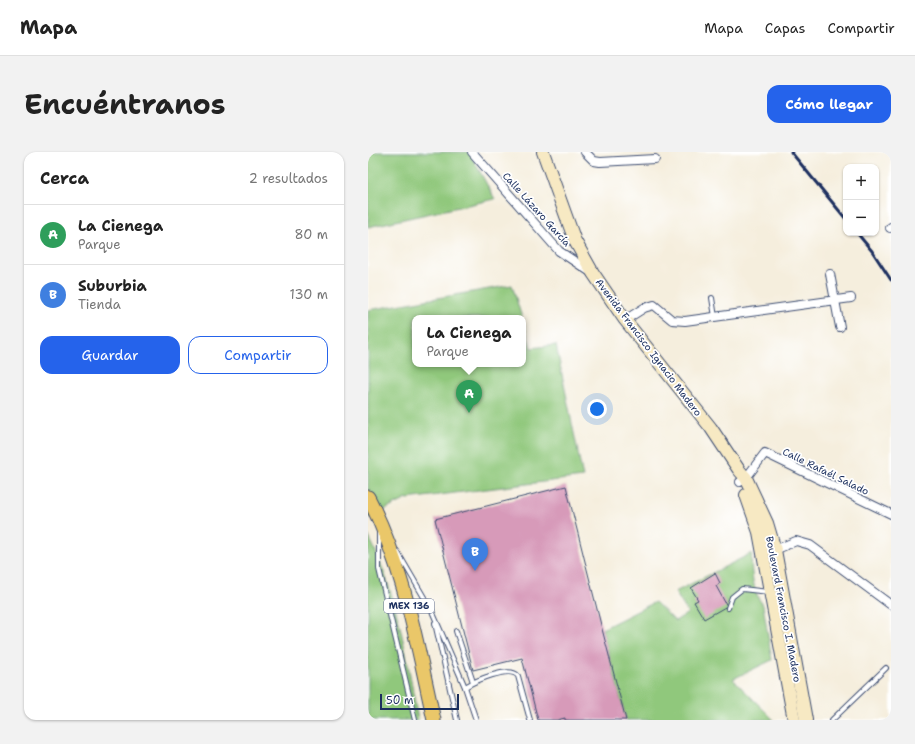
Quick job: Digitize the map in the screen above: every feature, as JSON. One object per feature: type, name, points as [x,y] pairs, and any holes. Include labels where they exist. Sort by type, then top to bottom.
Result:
[{"type":"main road","name":"Avenida Francisco Ignacio Madero","points":[[543,152],[575,241],[593,273],[625,320],[711,428],[742,477]]},
{"type":"main road","name":"Boulevard Francisco I. Madero","points":[[742,477],[766,523],[775,550],[806,720]]},
{"type":"main road","name":"Boulevard Francisco I. Madero","points":[[742,477],[759,532],[794,720]]},
{"type":"main road","name":"MEX 136","points":[[368,498],[378,517],[407,601],[434,720]]},
{"type":"street","name":"Calle Lázaro García","points":[[472,152],[559,251],[593,273]]},
{"type":"street","points":[[585,152],[594,161],[600,162],[655,159]]},
{"type":"street","points":[[830,274],[840,327]]},
{"type":"street","points":[[625,320],[644,308],[654,305],[672,320],[685,321],[851,298]]},
{"type":"street","name":"Calle Rafaél Salado","points":[[742,477],[765,453],[891,514]]},
{"type":"street","points":[[775,550],[796,541],[810,545],[891,605]]},
{"type":"lane","points":[[712,298],[715,317]]},
{"type":"lane","points":[[378,517],[432,612],[464,686],[476,720]]},
{"type":"lane","points":[[378,517],[379,569],[414,720]]},
{"type":"lane","points":[[728,608],[732,597],[742,589],[771,592]]},
{"type":"lane","points":[[432,612],[458,720]]},
{"type":"lane","points":[[456,631],[473,682]]},
{"type":"lane","points":[[832,720],[886,668]]},
{"type":"lane","points":[[464,686],[498,674],[511,671],[516,672],[530,720]]},
{"type":"green space","points":[[368,152],[469,152],[495,199],[368,227]]},
{"type":"green space","points":[[512,285],[521,315],[412,315],[412,367],[526,367],[526,331],[531,348],[556,345],[583,477],[407,499],[368,518],[368,310]]},
{"type":"green space","points":[[368,535],[378,557],[394,602],[405,649],[418,720],[368,720]]},
{"type":"green space","points":[[752,553],[751,566],[753,580],[757,594],[763,605],[772,660],[733,679],[774,720],[626,720],[602,629],[655,602],[675,621],[688,613],[675,592]]},
{"type":"building","points":[[566,486],[626,720],[565,720],[565,718],[557,720],[538,720],[522,658],[473,670],[435,519]]},
{"type":"building","points":[[715,573],[720,583],[716,586],[727,606],[704,619],[694,602],[698,600],[691,588]]},
{"type":"railway","points":[[791,152],[843,215]]},
{"type":"railway","points":[[860,236],[872,251],[891,280]]},
{"type":"place","name":"La Cienega","points":[[469,413]]},
{"type":"place","name":"Suburbia","points":[[475,571]]}]
